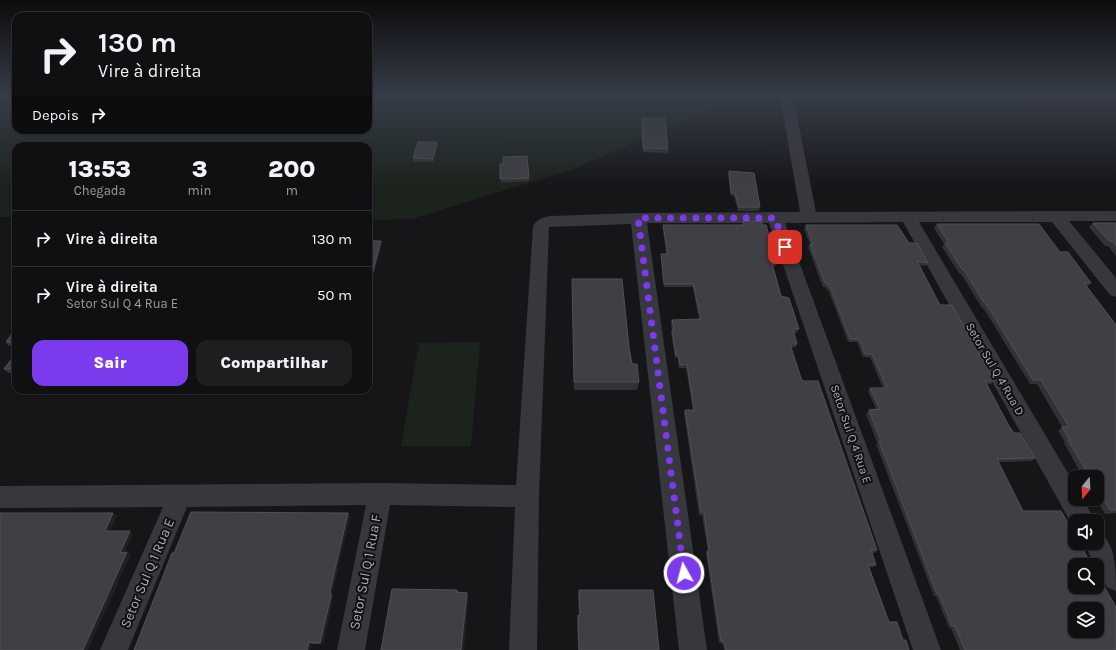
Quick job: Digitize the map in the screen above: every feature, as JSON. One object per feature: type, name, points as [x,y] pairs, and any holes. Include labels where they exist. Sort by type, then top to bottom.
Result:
[{"type":"street","points":[[792,126],[808,217]]},
{"type":"street","points":[[1056,216],[1116,290]]},
{"type":"street","points":[[523,650],[527,496],[542,226],[544,223],[550,221],[638,218],[1116,216]]},
{"type":"street","name":"Setor Sul Q 4 Rua D","points":[[908,217],[1079,514]]},
{"type":"street","points":[[638,218],[693,650]]},
{"type":"street","name":"Setor Sul Q 4 Rua E","points":[[775,218],[927,650]]},
{"type":"street","points":[[0,497],[380,494],[527,496]]},
{"type":"street","name":"Setor Sul Q 1 Rua F","points":[[351,650],[380,494]]},
{"type":"street","name":"Setor Sul Q 1 Rua E","points":[[114,650],[180,495]]},
{"type":"street","points":[[1100,550],[1116,578]]},
{"type":"shaded area","points":[[0,126],[12,126],[12,134],[372,134],[372,126],[673,126],[573,169],[412,219],[372,220],[372,142],[12,142],[12,217],[0,217]]},
{"type":"shaded area","points":[[480,342],[471,446],[401,446],[419,343]]},
{"type":"building","points":[[642,126],[666,126],[668,149],[643,148]]},
{"type":"building","points":[[418,142],[437,142],[433,159],[413,158]]},
{"type":"building","points":[[527,156],[529,178],[500,179],[500,164],[503,164],[503,157]]},
{"type":"building","points":[[729,171],[754,173],[760,207],[739,207],[735,193],[731,193]]},
{"type":"building","points":[[743,221],[762,221],[762,225],[766,225],[777,263],[772,263],[781,296],[789,298],[799,329],[793,329],[797,344],[790,344],[801,378],[803,381],[818,381],[877,550],[871,550],[876,565],[868,565],[889,622],[897,622],[903,640],[906,640],[909,650],[726,650],[724,642],[721,641],[707,551],[709,550],[704,512],[701,512],[685,410],[694,410],[687,364],[680,365],[678,355],[676,355],[672,330],[674,330],[672,320],[701,319],[693,284],[664,284],[661,254],[668,254],[663,225],[744,225]]},
{"type":"building","points":[[1093,223],[1116,223],[1116,246],[1112,241],[1109,241]]},
{"type":"building","points":[[937,224],[1039,224],[1060,252],[1068,252],[1091,283],[1084,283],[1116,325],[1116,510],[1110,510],[1104,500],[1104,470],[1086,470],[1062,427],[1069,427],[1041,380],[1033,380],[987,305],[945,243],[949,243]]},
{"type":"building","points":[[806,225],[897,225],[909,243],[917,243],[928,263],[917,261],[940,305],[952,305],[994,381],[985,381],[1009,426],[1014,433],[1020,433],[1035,458],[997,459],[1023,511],[1061,511],[1068,523],[1068,550],[1083,550],[1088,558],[1068,558],[1068,594],[1104,594],[1104,586],[1116,607],[1116,650],[965,650],[955,626],[952,626],[939,594],[937,594],[879,441],[881,441],[869,410],[880,409],[870,388],[887,388],[872,354],[865,354],[859,339],[850,339],[831,289],[827,283],[825,283],[810,244],[813,244]]},
{"type":"building","points":[[372,241],[381,241],[372,275]]},
{"type":"building","points":[[572,279],[622,279],[629,347],[632,364],[637,364],[639,382],[574,382]]},
{"type":"building","points":[[12,334],[12,343],[6,342]]},
{"type":"building","points":[[12,358],[12,369],[4,369]]},
{"type":"building","points":[[191,512],[348,513],[320,643],[309,642],[307,650],[134,650],[172,553],[174,553]]},
{"type":"building","points":[[0,513],[113,513],[105,531],[130,531],[120,553],[127,552],[83,650],[0,650]]},
{"type":"building","points":[[392,589],[457,590],[457,592],[467,593],[461,650],[381,650]]},
{"type":"building","points":[[579,590],[653,590],[659,650],[579,650]]},
{"type":"route","points":[[684,573],[638,218],[775,218],[785,247]]}]
